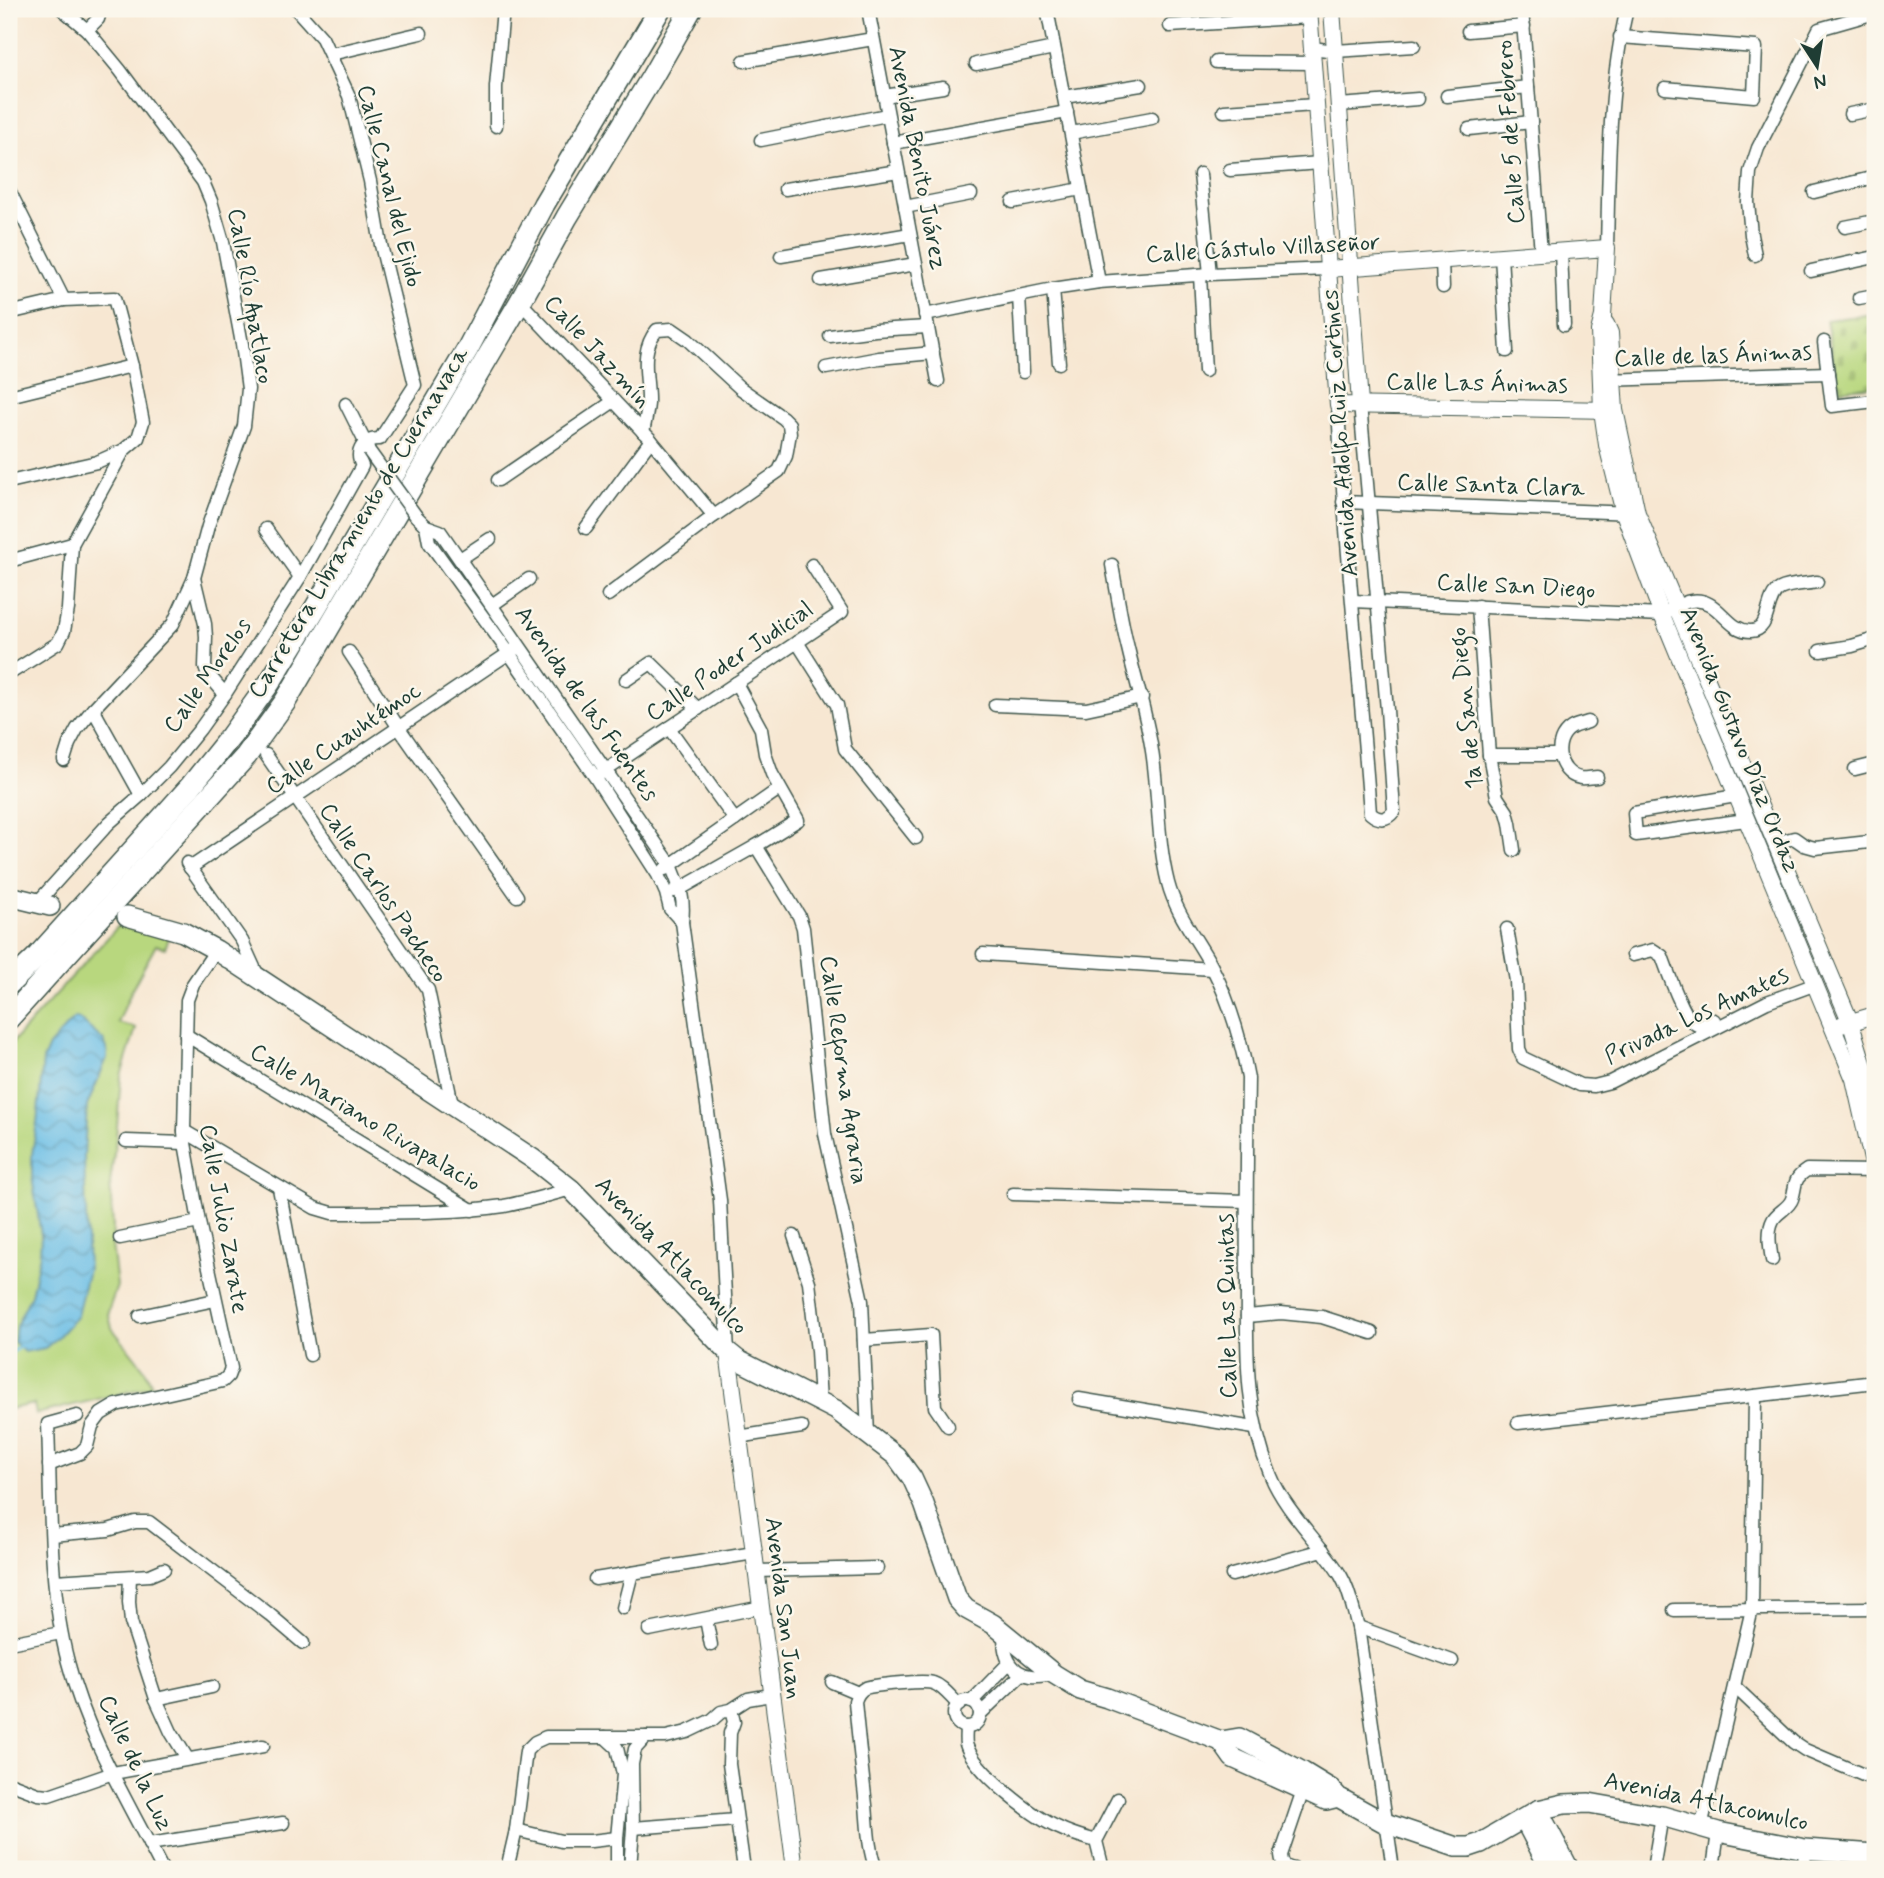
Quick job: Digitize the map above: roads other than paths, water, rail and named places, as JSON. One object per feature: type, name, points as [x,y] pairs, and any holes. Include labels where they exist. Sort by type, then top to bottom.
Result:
[{"type":"highway","name":"Carretera Libramiento de Cuernavaca","points":[[9,984],[35,959],[190,787],[270,682],[467,350],[544,204],[660,9]]},
{"type":"highway","name":"Carretera Libramiento de Cuernavaca","points":[[9,1018],[246,757],[285,702],[691,9]]},
{"type":"main road","points":[[9,896],[43,904]]},
{"type":"main road","name":"Avenida Atlacomulco","points":[[127,916],[183,932],[216,950],[452,1104],[533,1159],[571,1189],[728,1352],[738,1360],[836,1410],[895,1456],[912,1478],[924,1504],[957,1598],[966,1609],[993,1624],[1054,1674],[1080,1690],[1221,1741],[1233,1758],[1308,1784],[1331,1789],[1338,1797],[1385,1823],[1456,1847],[1481,1843],[1531,1815],[1564,1804],[1589,1803],[1662,1816],[1709,1830],[1805,1849],[1875,1854]]},
{"type":"main road","points":[[1531,1815],[1550,1869]]},
{"type":"main road","points":[[1531,1815],[1569,1869]]},
{"type":"street","name":"Calle Río Apatlaco","points":[[62,9],[87,30],[120,70],[202,182],[211,201],[223,242],[248,389],[244,426],[208,526],[194,578],[173,624],[77,729],[65,760]]},
{"type":"street","points":[[87,30],[98,19],[101,9]]},
{"type":"street","name":"Calle Canal del Ejido","points":[[296,9],[322,38],[349,96],[370,181],[381,246],[415,385],[380,439],[371,438],[367,446]]},
{"type":"street","points":[[496,126],[496,87],[503,9]]},
{"type":"street","name":"Avenida Benito Juárez","points":[[867,9],[938,381]]},
{"type":"street","points":[[1049,9],[1055,48],[1068,96],[1067,113],[1099,282]]},
{"type":"street","name":"Avenida Adolfo Ruiz Cortines","points":[[1309,13],[1343,502],[1370,813],[1382,819],[1389,817],[1394,811],[1360,404],[1332,9]]},
{"type":"street","name":"Calle 5 de Febrero","points":[[1522,9],[1541,253]]},
{"type":"street","name":"Avenida Gustavo Díaz Ordaz","points":[[1627,9],[1620,37],[1609,136],[1603,316],[1610,333],[1608,410],[1620,443],[1631,513],[1736,796],[1854,1079],[1871,1130],[1875,1172]]},
{"type":"street","points":[[1170,26],[1309,13]]},
{"type":"street","points":[[1755,255],[1748,202],[1750,172],[1758,148],[1819,29],[1875,13]]},
{"type":"street","points":[[1468,32],[1524,26]]},
{"type":"street","points":[[331,54],[421,33]]},
{"type":"street","points":[[1620,37],[1756,47],[1754,96],[1665,88]]},
{"type":"street","points":[[744,61],[873,39]]},
{"type":"street","points":[[1216,62],[1414,46]]},
{"type":"street","points":[[976,64],[1055,48]]},
{"type":"street","points":[[1068,96],[1141,85]]},
{"type":"street","points":[[1447,96],[1528,87]]},
{"type":"street","points":[[884,96],[943,88]]},
{"type":"street","points":[[1339,105],[1418,99]]},
{"type":"street","points":[[1224,111],[1316,105]]},
{"type":"street","points":[[1850,114],[1875,109]]},
{"type":"street","points":[[893,143],[1067,113]]},
{"type":"street","points":[[761,139],[887,115]]},
{"type":"street","points":[[1071,133],[1152,118]]},
{"type":"street","points":[[1469,129],[1531,122]]},
{"type":"street","points":[[1230,170],[1321,163]]},
{"type":"street","points":[[785,189],[898,171]]},
{"type":"street","points":[[1200,174],[1205,275],[1205,371]]},
{"type":"street","points":[[1814,192],[1875,177]]},
{"type":"street","points":[[1013,202],[1081,189]]},
{"type":"street","points":[[9,190],[64,300]]},
{"type":"street","points":[[905,207],[971,194]]},
{"type":"street","points":[[1845,227],[1875,221]]},
{"type":"street","points":[[781,256],[910,234]]},
{"type":"street","name":"Calle Cástulo Villaseñor","points":[[830,336],[927,321],[1019,296],[1099,282],[1328,269],[1607,248]]},
{"type":"street","points":[[1561,251],[1564,325]]},
{"type":"street","points":[[1501,256],[1507,351]]},
{"type":"street","points":[[1811,271],[1875,257]]},
{"type":"street","points":[[1442,261],[1444,287]]},
{"type":"street","points":[[821,280],[916,264]]},
{"type":"street","points":[[1053,289],[1059,363]]},
{"type":"street","points":[[1859,298],[1875,295]]},
{"type":"street","points":[[1019,296],[1023,372]]},
{"type":"street","points":[[9,313],[64,300],[114,298],[143,422],[138,438],[124,450],[97,462],[9,482]]},
{"type":"street","name":"Calle Jazmín","points":[[520,302],[647,436],[714,516]]},
{"type":"street","points":[[586,528],[647,436],[647,345],[657,330],[672,329],[688,340],[740,388],[789,424],[786,456],[779,471],[608,595]]},
{"type":"street","name":"Calle de las Ánimas","points":[[1824,342],[1832,406],[1875,401]]},
{"type":"street","points":[[826,368],[879,358],[933,353]]},
{"type":"street","points":[[9,396],[132,366]]},
{"type":"street","name":"Calle de las Ánimas","points":[[1607,380],[1828,373]]},
{"type":"street","points":[[498,480],[617,404],[648,403]]},
{"type":"street","name":"Avenida de las Fuentes","points":[[346,404],[367,446],[416,516],[426,526],[440,531],[521,646],[601,774],[658,875],[670,909],[682,922]]},
{"type":"street","name":"Calle Las Ánimas","points":[[1338,405],[1608,410]]},
{"type":"street","name":"Calle Morelos","points":[[43,904],[109,823],[141,795],[184,748],[225,694],[300,577],[362,466],[358,459],[359,452],[367,446]]},
{"type":"street","points":[[9,674],[58,643],[64,631],[68,609],[72,544],[124,450]]},
{"type":"street","name":"Calle Santa Clara","points":[[1343,502],[1631,513]]},
{"type":"street","name":"Avenida de las Fuentes","points":[[426,526],[429,542],[509,653],[671,865],[680,889],[684,906],[682,922],[720,1200],[728,1352]]},
{"type":"street","points":[[266,529],[300,577]]},
{"type":"street","points":[[460,559],[490,539]]},
{"type":"street","points":[[9,561],[72,544]]},
{"type":"street","name":"Calle Poder Judicial","points":[[601,774],[842,612],[812,565]]},
{"type":"street","name":"Calle Las Quintas","points":[[1112,565],[1128,648],[1142,697],[1153,752],[1168,884],[1178,911],[1212,969],[1241,1041],[1248,1078],[1247,1376],[1254,1428],[1271,1478],[1342,1579],[1358,1627],[1393,1869]]},
{"type":"street","points":[[194,578],[205,624],[205,667],[225,694]]},
{"type":"street","points":[[492,605],[529,579]]},
{"type":"street","name":"Calle San Diego","points":[[1353,601],[1669,611],[1689,601],[1703,600],[1739,629],[1756,631],[1763,625],[1773,595],[1781,589],[1817,582]]},
{"type":"street","name":"1a de San Diego","points":[[1478,606],[1489,755],[1497,797],[1507,812],[1510,823],[1514,850]]},
{"type":"street","name":"Avenida Gustavo Díaz Ordaz","points":[[1669,611],[1775,844],[1850,1021],[1875,1112]]},
{"type":"street","points":[[1820,651],[1875,639]]},
{"type":"street","points":[[796,642],[837,705],[845,749],[916,838]]},
{"type":"street","name":"Calle Cuauhtémoc","points":[[258,977],[242,941],[189,865],[295,798],[521,646]]},
{"type":"street","points":[[349,652],[517,896]]},
{"type":"street","points":[[626,680],[651,663],[698,709]]},
{"type":"street","points":[[666,893],[680,889],[798,820],[772,774],[761,729],[736,683]]},
{"type":"street","points":[[995,705],[1086,709],[1142,697]]},
{"type":"street","points":[[1362,707],[1387,705]]},
{"type":"street","points":[[93,709],[141,795]]},
{"type":"street","points":[[1588,722],[1571,728],[1560,740],[1558,755],[1565,769],[1578,778],[1597,777]]},
{"type":"street","points":[[669,728],[736,820]]},
{"type":"street","name":"Calle Carlos Pacheco","points":[[266,755],[428,990],[452,1104]]},
{"type":"street","points":[[1489,755],[1558,755]]},
{"type":"street","points":[[1855,769],[1875,764]]},
{"type":"street","points":[[658,875],[779,789]]},
{"type":"street","points":[[1736,796],[1634,813],[1636,835],[1746,820]]},
{"type":"street","points":[[1775,844],[1794,838],[1815,848],[1869,842]]},
{"type":"street","name":"Calle Reforma Agraria","points":[[756,846],[799,916],[803,928],[825,1133],[862,1301],[868,1435]]},
{"type":"street","points":[[1786,914],[1802,908]]},
{"type":"street","name":"Privada Los Amates","points":[[1507,929],[1516,981],[1519,1049],[1523,1058],[1580,1085],[1594,1086],[1610,1082],[1722,1023],[1767,1002],[1816,984]]},
{"type":"street","name":"Calle Julio Zarate","points":[[50,1465],[80,1453],[87,1446],[92,1426],[101,1414],[116,1405],[223,1381],[231,1368],[199,1222],[185,1137],[187,1000],[193,985],[216,950]]},
{"type":"street","points":[[1633,955],[1653,950],[1662,956],[1686,1016],[1694,1024],[1700,1026],[1719,1018],[1722,1023]]},
{"type":"street","points":[[983,954],[1212,969]]},
{"type":"street","points":[[1834,1027],[1875,1014]]},
{"type":"street","name":"Calle Mariano Rivapalacio","points":[[186,1035],[472,1210],[506,1206],[571,1189]]},
{"type":"street","points":[[126,1141],[185,1137],[315,1208],[332,1213],[472,1210]]},
{"type":"street","points":[[1772,1260],[1769,1237],[1773,1220],[1792,1201],[1794,1182],[1800,1174],[1807,1170],[1875,1172]]},
{"type":"street","points":[[279,1188],[310,1355]]},
{"type":"street","points":[[1013,1195],[1247,1201]]},
{"type":"street","points":[[120,1238],[199,1222]]},
{"type":"street","points":[[794,1236],[808,1282],[820,1401]]},
{"type":"street","points":[[141,1316],[215,1300]]},
{"type":"street","points":[[1247,1316],[1281,1313],[1322,1317],[1372,1332]]},
{"type":"street","points":[[864,1340],[931,1335],[935,1407],[948,1426]]},
{"type":"street","name":"Avenida San Juan","points":[[728,1352],[795,1869]]},
{"type":"street","points":[[1518,1423],[1875,1382]]},
{"type":"street","points":[[1713,1869],[1709,1830],[1752,1609],[1755,1396]]},
{"type":"street","points":[[1079,1399],[1254,1428]]},
{"type":"street","name":"Calle de la Luz","points":[[77,1416],[48,1424],[52,1535],[61,1633],[68,1663],[97,1744],[162,1869]]},
{"type":"street","points":[[738,1437],[802,1427]]},
{"type":"street","points":[[52,1535],[108,1530],[135,1522],[149,1522],[303,1643]]},
{"type":"street","points":[[1232,1575],[1323,1550]]},
{"type":"street","points":[[595,1579],[754,1553]]},
{"type":"street","points":[[757,1570],[877,1568]]},
{"type":"street","points":[[55,1581],[130,1577],[164,1569]]},
{"type":"street","points":[[623,1608],[632,1573]]},
{"type":"street","points":[[130,1577],[131,1622],[156,1699],[187,1758]]},
{"type":"street","points":[[649,1630],[762,1607]]},
{"type":"street","points":[[1674,1610],[1875,1608]]},
{"type":"street","points":[[706,1619],[711,1645]]},
{"type":"street","points":[[1358,1627],[1452,1661]]},
{"type":"street","points":[[9,1643],[61,1633]]},
{"type":"street","points":[[1005,1633],[1005,1653],[1009,1662],[1022,1674],[1032,1677],[1054,1674]]},
{"type":"street","points":[[1009,1662],[955,1712],[957,1722],[966,1727],[976,1724],[980,1714],[1022,1674]]},
{"type":"street","points":[[832,1682],[858,1693]]},
{"type":"street","points":[[876,1869],[868,1842],[855,1701],[858,1693],[866,1688],[931,1682],[965,1704],[975,1705],[980,1714]]},
{"type":"street","points":[[1735,1686],[1793,1742],[1805,1750],[1875,1780]]},
{"type":"street","points":[[156,1699],[212,1687]]},
{"type":"street","points":[[507,1869],[516,1830],[526,1751],[535,1742],[546,1737],[666,1737],[687,1732],[748,1699],[771,1695]]},
{"type":"street","points":[[732,1710],[734,1722],[730,1733],[729,1764],[744,1869]]},
{"type":"street","points":[[712,1720],[730,1733]]},
{"type":"street","points":[[966,1727],[967,1745],[972,1755],[1001,1788],[1057,1828],[1096,1840]]},
{"type":"street","points":[[605,1737],[617,1748],[622,1774],[617,1869]]},
{"type":"street","points":[[630,1869],[633,1828],[632,1764],[635,1749],[646,1737]]},
{"type":"street","points":[[9,1783],[38,1794],[49,1794],[113,1773],[263,1746]]},
{"type":"street","points":[[1294,1869],[1286,1868],[1281,1855],[1300,1799],[1308,1784]]},
{"type":"street","points":[[1099,1869],[1101,1861],[1096,1840],[1118,1800]]},
{"type":"street","points":[[1653,1869],[1662,1816]]},
{"type":"street","points":[[633,1828],[736,1820]]},
{"type":"street","points":[[149,1843],[283,1823]]},
{"type":"street","points":[[516,1830],[561,1841],[617,1838]]},
{"type":"street","points":[[1804,1869],[1805,1849]]},
{"type":"water","points":[[75,1018],[103,1040],[107,1048],[107,1058],[87,1106],[84,1157],[88,1269],[77,1316],[45,1348],[24,1352],[14,1342],[16,1326],[31,1295],[40,1254],[41,1235],[32,1177],[32,1154],[43,1060],[49,1046]]},
{"type":"waterway","points":[[9,1354],[19,1347]]}]
